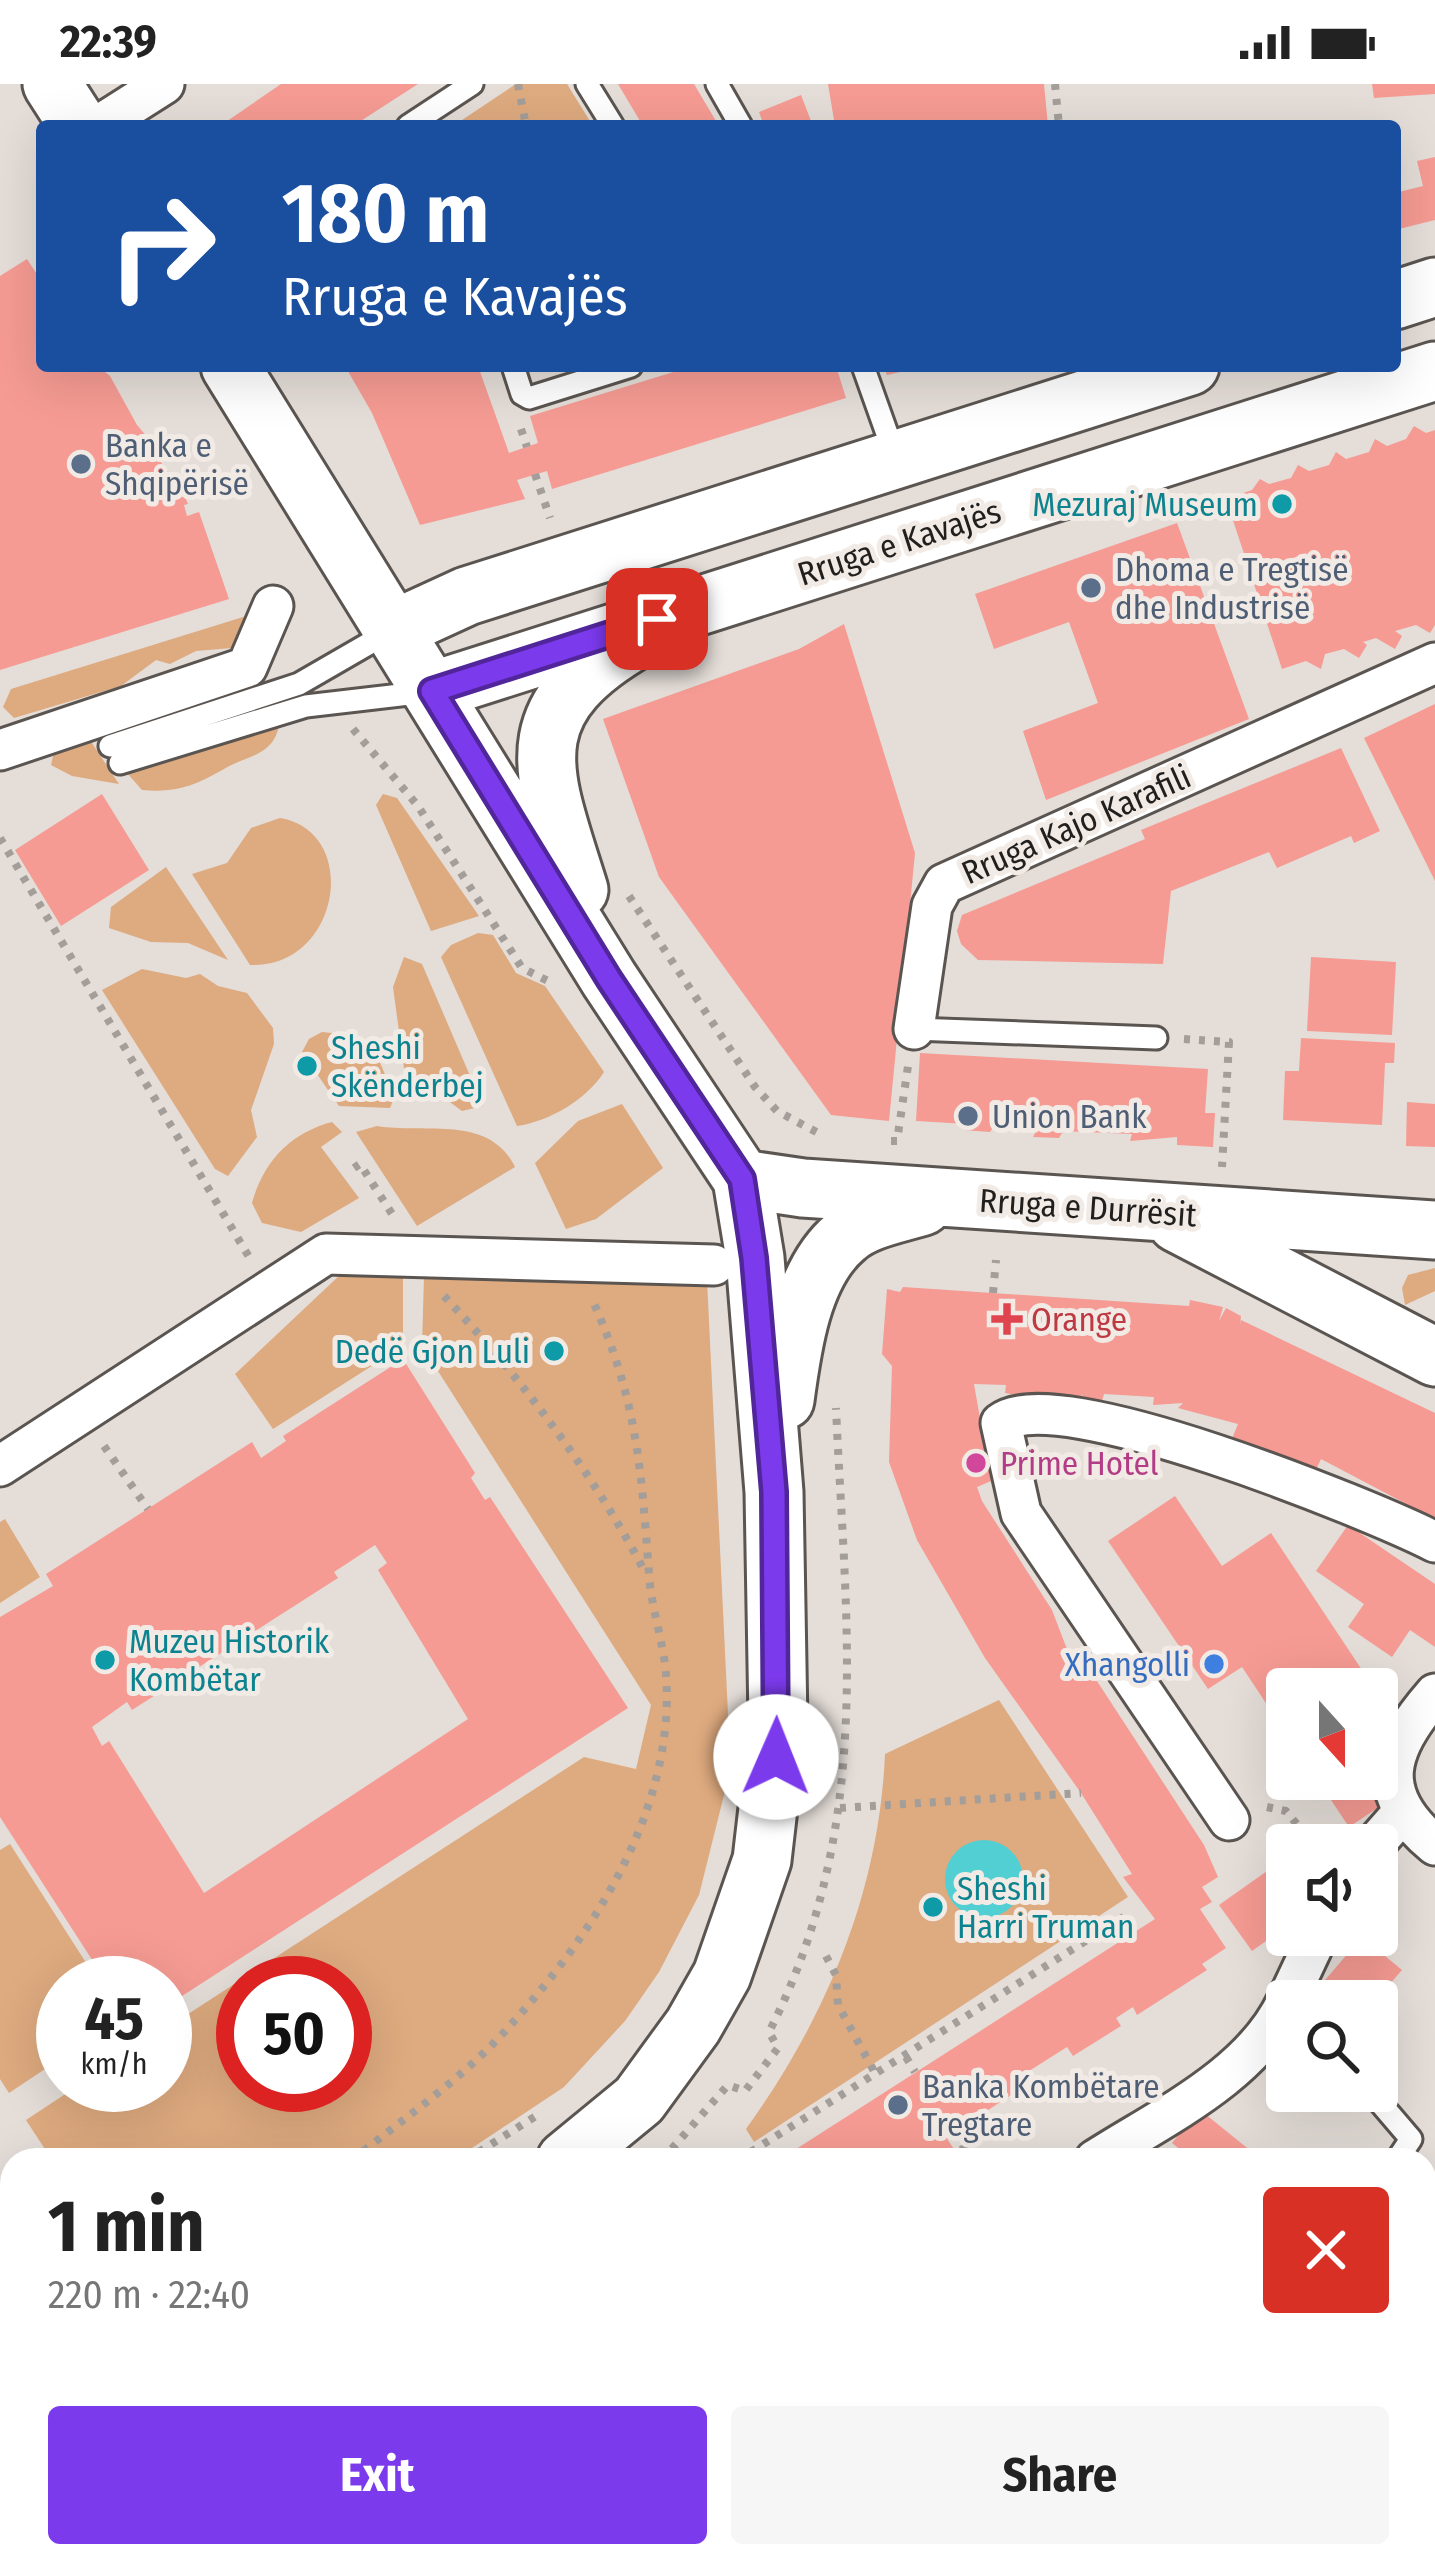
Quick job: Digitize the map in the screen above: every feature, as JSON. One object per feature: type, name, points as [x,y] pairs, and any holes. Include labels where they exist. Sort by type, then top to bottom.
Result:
[{"type":"main road","points":[[52,84],[75,120]]},
{"type":"main road","points":[[1401,298],[1435,287]]},
{"type":"main road","name":"Rruga e Kavajës","points":[[412,657],[692,607],[1435,371]]},
{"type":"main road","points":[[234,372],[412,657],[585,988],[742,1179],[754,1258],[774,1492],[773,1792],[744,1922],[722,1975],[639,2100],[583,2148]]},
{"type":"main road","points":[[412,657],[467,596],[1171,372]]},
{"type":"main road","points":[[585,988],[544,746],[553,716],[581,682],[612,653],[692,607]]},
{"type":"main road","name":"Rruga e Durrësit","points":[[742,1179],[1425,1230]]},
{"type":"main road","points":[[774,1492],[803,1307],[827,1259],[862,1226],[950,1198]]},
{"type":"main road","points":[[1157,1212],[1435,1357]]},
{"type":"main road","points":[[1372,1324],[1358,1296],[1356,1260],[1386,1234],[1425,1230]]},
{"type":"street","points":[[107,120],[164,84]]},
{"type":"street","points":[[0,750],[248,667],[273,606]]},
{"type":"street","name":"Rruga Kajo Karafili","points":[[914,1029],[932,906],[944,884],[1435,663]]},
{"type":"street","points":[[0,1466],[314,1259],[340,1251],[714,1265]]},
{"type":"street","points":[[1229,1820],[1021,1514],[1001,1423],[1024,1411],[1121,1426],[1310,1489],[1435,1541]]},
{"type":"street","points":[[1435,1694],[1397,1745],[1394,1790],[1403,1812],[1435,1845]]},
{"type":"street","points":[[1392,1824],[1403,1812]]},
{"type":"street","points":[[1113,2148],[1250,2054],[1266,2032]]},
{"type":"lane","points":[[417,120],[472,84]]},
{"type":"lane","points":[[587,84],[610,120]]},
{"type":"lane","points":[[716,84],[737,120]]},
{"type":"lane","points":[[514,372],[522,394],[530,398],[612,372]]},
{"type":"lane","points":[[865,372],[896,460]]},
{"type":"lane","points":[[412,657],[306,706],[115,754],[299,684],[412,657]]},
{"type":"lane","points":[[914,1029],[1156,1038]]},
{"type":"lane","points":[[1390,2112],[1412,2140],[1406,2148]]},
{"type":"path","points":[[518,84],[525,120]]},
{"type":"path","points":[[1055,84],[1058,120]]},
{"type":"path","points":[[536,474],[553,529]]},
{"type":"path","points":[[374,754],[418,806],[523,968],[551,982],[585,988]]},
{"type":"path","points":[[0,838],[268,1289]]},
{"type":"path","points":[[623,888],[755,1087],[804,1130],[827,1137]]},
{"type":"path","points":[[874,1141],[897,1141],[914,1029]]},
{"type":"path","points":[[1156,1038],[1229,1042],[1222,1168]]},
{"type":"path","points":[[354,1168],[360,1164],[376,1188]]},
{"type":"path","points":[[416,1254],[444,1296],[490,1345],[620,1526],[649,1580]]},
{"type":"path","points":[[366,2148],[505,2032],[607,1905],[657,1777],[666,1675],[649,1580],[637,1432],[622,1366],[573,1259]]},
{"type":"path","points":[[993,1293],[996,1260]]},
{"type":"path","points":[[95,1433],[148,1509]]},
{"type":"path","points":[[840,1808],[1081,1793]]},
{"type":"path","points":[[1229,1820],[1272,1806],[1286,1811],[1297,1824]]},
{"type":"path","points":[[757,2148],[1130,1913]]},
{"type":"path","points":[[826,1956],[836,1975],[838,2005],[877,2074]]},
{"type":"path","points":[[905,2056],[916,2072]]},
{"type":"path","points":[[673,2148],[728,2085],[745,2091]]},
{"type":"path","points":[[484,2148],[553,2103]]},
{"type":"path","points":[[954,2132],[964,2148]]},
{"type":"shaded area","points":[[516,84],[567,84],[589,120],[462,120]]},
{"type":"shaded area","points":[[256,613],[232,648],[196,651],[170,664],[156,660],[121,686],[14,718],[3,707],[11,689]]},
{"type":"shaded area","points":[[279,724],[265,749],[185,787],[142,790],[127,773]]},
{"type":"shaded area","points":[[86,734],[119,784],[72,776],[51,765],[54,752]]},
{"type":"shaded area","points":[[383,794],[397,798],[479,916],[431,931],[376,805]]},
{"type":"shaded area","points":[[280,818],[306,828],[323,847],[330,898],[321,924],[304,946],[280,960],[250,965],[192,874],[227,863],[251,828]]},
{"type":"shaded area","points":[[166,867],[228,960],[188,943],[151,942],[109,928],[111,907]]},
{"type":"shaded area","points":[[478,933],[493,935],[516,973],[545,986],[604,1072],[577,1100],[554,1114],[517,1126],[441,957],[451,945]]},
{"type":"shaded area","points":[[404,957],[422,964],[483,1106],[462,1111],[404,1068],[393,987]]},
{"type":"shaded area","points":[[142,969],[186,978],[200,974],[218,986],[247,993],[273,1028],[274,1044],[251,1110],[257,1137],[228,1176],[215,1169],[102,990]]},
{"type":"shaded area","points":[[322,1032],[353,1038],[372,1050],[394,1098],[390,1108],[339,1106],[302,1052],[309,1039]]},
{"type":"shaded area","points":[[622,1104],[663,1168],[596,1219],[566,1229],[535,1163],[578,1121]]},
{"type":"shaded area","points":[[332,1122],[342,1132],[321,1147],[359,1198],[301,1232],[262,1223],[252,1203],[272,1161],[304,1133]]},
{"type":"shaded area","points":[[377,1126],[473,1133],[504,1150],[515,1167],[417,1226],[356,1132]]},
{"type":"shaded area","points":[[1435,1268],[1435,1291],[1405,1305],[1402,1288],[1408,1275]]},
{"type":"shaded area","points":[[341,1274],[403,1276],[403,1346],[273,1429],[235,1374]]},
{"type":"shaded area","points":[[424,1277],[707,1280],[728,1714],[724,1795],[699,1895],[659,1972],[625,2021],[564,2087],[472,2148],[44,2148],[26,2120],[38,2112],[192,2112],[192,2011],[216,1996],[216,2112],[372,2112],[372,1956],[277,1956],[584,1757],[636,1769],[651,1705],[422,1346]]},
{"type":"shaded area","points":[[5,1519],[40,1577],[0,1603],[0,1522]]},
{"type":"shaded area","points":[[999,1700],[1128,1897],[754,2142],[746,2129],[801,2043],[843,1952],[872,1856],[885,1754]]},
{"type":"shaded area","points":[[10,1844],[82,1956],[36,1956],[36,2075],[9,2093],[0,2079],[0,1850]]},
{"type":"water","points":[[984,1840],[1012,1851],[1023,1879],[1012,1907],[984,1918],[956,1907],[945,1879],[956,1851]]},
{"type":"building","points":[[281,84],[418,84],[362,120],[229,120]]},
{"type":"building","points":[[618,84],[694,84],[715,120],[639,120]]},
{"type":"building","points":[[828,84],[1044,84],[1047,120],[834,120]]},
{"type":"building","points":[[1372,84],[1435,84],[1435,94],[1374,98]]},
{"type":"building","points":[[801,95],[811,120],[762,120],[759,112]]},
{"type":"building","points":[[1435,157],[1435,220],[1401,228],[1401,192],[1423,186],[1417,161]]},
{"type":"building","name":"Banka e Shqipërisë","points":[[27,259],[36,273],[36,372],[105,372],[110,376],[137,425],[163,456],[159,459],[166,470],[177,478],[188,504],[184,505],[187,516],[199,512],[229,599],[0,670],[0,276]]},
{"type":"building","points":[[348,372],[480,372],[509,453],[538,443],[530,416],[673,372],[838,372],[846,398],[552,489],[547,471],[517,480],[525,499],[420,525],[372,413]]},
{"type":"building","points":[[1414,426],[1426,433],[1435,430],[1435,625],[1430,633],[1416,625],[1395,631],[1402,636],[1395,649],[1376,638],[1363,642],[1367,645],[1359,658],[1344,649],[1325,654],[1321,669],[1306,661],[1282,669],[1226,499],[1252,490],[1260,479],[1269,484],[1291,478],[1298,465],[1309,471],[1329,465],[1336,452],[1346,459],[1369,452],[1375,439],[1387,446],[1406,439]]},
{"type":"building","points":[[1177,523],[1249,719],[1046,800],[1023,731],[1098,703],[1069,622],[994,649],[975,594]]},
{"type":"building","points":[[844,624],[915,853],[889,1121],[831,1115],[659,877],[603,719],[799,649]]},
{"type":"building","points":[[1435,704],[1435,881],[1364,738]]},
{"type":"building","points":[[1341,748],[1380,831],[1354,843],[1351,836],[1277,868],[1269,852],[1171,891],[1163,964],[978,960],[961,944],[957,931],[962,915],[1145,839],[1141,830]]},
{"type":"building","points":[[102,794],[149,870],[61,926],[15,850]]},
{"type":"building","points":[[1311,957],[1396,962],[1392,1035],[1307,1031]]},
{"type":"building","points":[[1301,1038],[1395,1043],[1394,1063],[1385,1063],[1382,1125],[1283,1120],[1285,1071],[1299,1071]]},
{"type":"building","points":[[920,1053],[1208,1069],[1205,1113],[1215,1113],[1213,1147],[1177,1145],[1177,1137],[1130,1141],[1132,1134],[1063,1131],[1059,1138],[1033,1137],[1037,1129],[994,1126],[990,1132],[964,1130],[967,1124],[916,1121]]},
{"type":"building","points":[[1407,1102],[1435,1104],[1435,1147],[1406,1146]]},
{"type":"building","points":[[903,1287],[1189,1306],[1190,1300],[1223,1307],[1219,1321],[1226,1308],[1241,1316],[1240,1325],[1241,1320],[1435,1413],[1435,1519],[1321,1459],[1312,1478],[1231,1441],[1238,1424],[1178,1408],[1183,1403],[1153,1405],[1154,1397],[1104,1394],[1102,1401],[1084,1401],[1082,1394],[1081,1402],[1041,1399],[1005,1393],[1006,1385],[974,1384],[991,1481],[977,1487],[982,1501],[1052,1610],[1070,1657],[1078,1652],[1204,1845],[1218,1877],[1202,1887],[1212,1902],[1200,1909],[1226,1948],[1202,1964],[1207,1970],[1137,2015],[1133,2007],[1116,2018],[1121,2026],[1073,2056],[1067,2047],[1018,2078],[1024,2087],[946,2137],[953,2148],[798,2148],[1155,1919],[1123,1877],[1132,1874],[1081,1793],[985,1658],[917,1540],[889,1462],[892,1366],[882,1354],[887,1289],[900,1292]]},
{"type":"building","name":"Muzeu Historik Kombëtar","points":[[403,1359],[475,1473],[471,1478],[485,1500],[490,1497],[628,1708],[244,1956],[216,1956],[216,1974],[192,1990],[192,1956],[90,1956],[0,1817],[0,1617],[53,1586],[46,1574],[252,1442],[261,1458],[286,1441],[283,1436]],"holes":[[[375,1545],[387,1563],[378,1570],[468,1719],[204,1893],[109,1741],[102,1746],[92,1727],[127,1702],[132,1710],[338,1578],[334,1572]]]},
{"type":"building","points":[[1175,1496],[1222,1566],[1271,1533],[1361,1668],[1266,1668],[1266,1703],[1242,1667],[1208,1689],[1108,1541]]},
{"type":"building","points":[[1348,1525],[1435,1584],[1435,1647],[1410,1630],[1392,1657],[1348,1627],[1364,1604],[1316,1571]]},
{"type":"building","points":[[1331,1800],[1388,1801],[1354,1824],[1347,1824]]},
{"type":"building","points":[[1266,1872],[1266,1941],[1252,1951],[1219,1905]]},
{"type":"building","points":[[1346,1956],[1385,1956],[1402,1970],[1393,1980],[1325,1980]]},
{"type":"building","points":[[1199,2109],[1247,2148],[1178,2148],[1172,2143]]},
{"type":"place","name":"Banka e Shqipërisë","points":[[81,464]]},
{"type":"place","name":"Mezuraj Museum","points":[[1282,504]]},
{"type":"place","name":"Dhoma e Tregtisë dhe Industrisë","points":[[1091,588]]},
{"type":"place","name":"Sheshi Skënderbej","points":[[307,1066]]},
{"type":"place","name":"Union Bank","points":[[968,1116]]},
{"type":"place","name":"Orange","points":[[1007,1319]]},
{"type":"place","name":"Dedë Gjon Luli","points":[[554,1351]]},
{"type":"place","name":"Prime Hotel","points":[[976,1463]]},
{"type":"place","name":"Muzeu Historik Kombëtar","points":[[105,1660]]},
{"type":"place","name":"Xhangolli","points":[[1214,1664]]},
{"type":"place","name":"Sheshi Harri Truman","points":[[933,1907]]},
{"type":"place","name":"Banka Kombëtare Tregtare","points":[[898,2105]]},
{"type":"route","points":[[657,619],[432,691],[609,979],[742,1179],[754,1258],[774,1492],[776,1757]]}]
